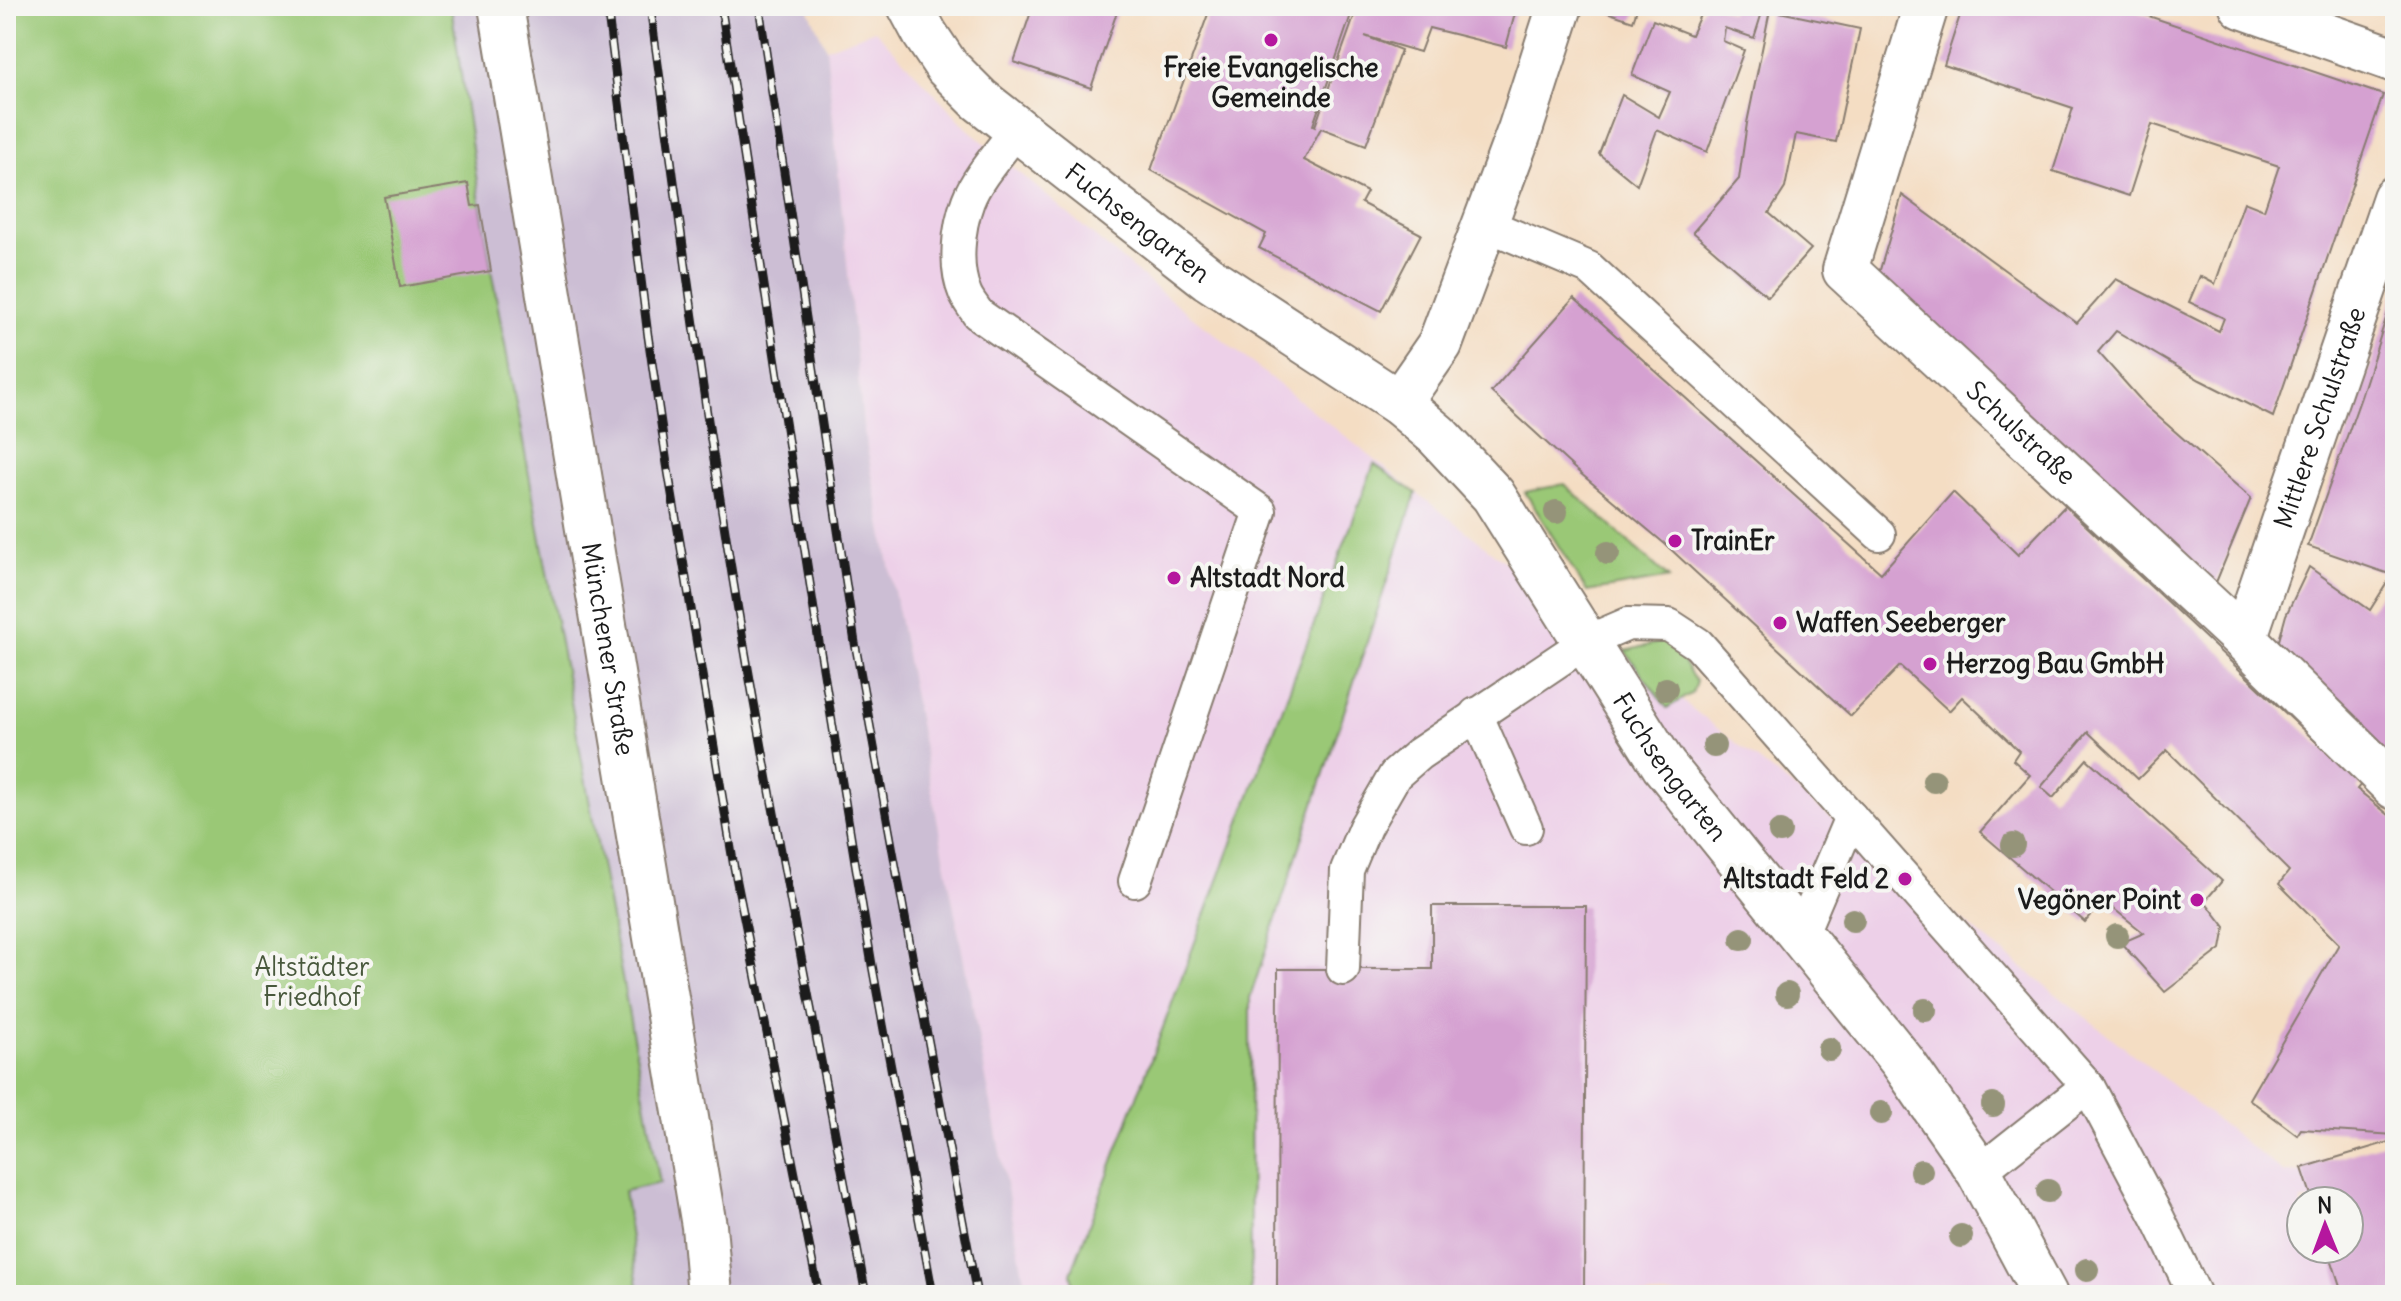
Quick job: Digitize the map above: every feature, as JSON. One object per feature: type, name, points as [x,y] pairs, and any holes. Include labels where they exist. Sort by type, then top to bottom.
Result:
[{"type":"street","name":"Münchener Straße","points":[[501,6],[704,1226],[710,1295]]},
{"type":"street","name":"Fuchsengarten","points":[[910,6],[947,67],[980,100],[1208,278],[1399,403],[1437,435],[1493,495],[1664,766],[1902,1061],[1979,1172],[2045,1295]]},
{"type":"street","points":[[1399,403],[1440,344],[1520,130],[1560,6]]},
{"type":"street","name":"Schulstraße","points":[[1926,6],[1845,270],[2244,639],[2395,787]]},
{"type":"street","points":[[2242,6],[2395,60]]},
{"type":"street","name":"Mittlere Schulstraße","points":[[2244,639],[2395,198]]},
{"type":"lane","points":[[1017,129],[969,199],[962,224],[960,276],[966,295],[978,314],[1260,511],[1135,881]]},
{"type":"lane","points":[[1485,224],[1589,268],[1879,534]]},
{"type":"lane","points":[[1343,969],[1347,870],[1365,827],[1395,775],[1476,714],[1586,642],[1628,624],[1669,625],[1698,644],[2088,1086],[2195,1295]]},
{"type":"lane","points":[[1476,714],[1526,828]]},
{"type":"lane","points":[[1801,935],[1851,817]]},
{"type":"lane","points":[[1979,1172],[2088,1086]]},
{"type":"shaded area","points":[[451,6],[807,6],[826,48],[863,427],[1027,1295],[601,1295],[601,1290],[638,1286],[624,1191],[660,1182],[485,237]]},
{"type":"shaded area","points":[[875,30],[967,128],[1152,285],[2283,1172],[2395,1177],[2395,1295],[1027,1295],[863,427],[826,48]]},
{"type":"green space","name":"Altstädter Friedhof","points":[[6,6],[451,6],[485,237],[660,1183],[624,1191],[638,1286],[601,1290],[601,1295],[6,1295]]},
{"type":"green space","points":[[1374,464],[1416,493],[1250,998],[1251,1295],[1075,1295],[1071,1273]]},
{"type":"green space","points":[[1564,484],[1669,578],[1587,592],[1525,492]]},
{"type":"green space","points":[[1664,641],[1673,647],[1696,682],[1692,693],[1667,708],[1625,651]]},
{"type":"building","points":[[1033,6],[1119,6],[1091,88],[1014,62]]},
{"type":"building","points":[[1211,6],[1354,6],[1315,126],[1358,6],[1517,6],[1506,47],[1429,28],[1420,52],[1365,36],[1401,50],[1366,145],[1321,128],[1304,160],[1367,192],[1361,203],[1421,234],[1381,311],[1259,248],[1266,234],[1151,170]]},
{"type":"building","points":[[1589,6],[1638,6],[1633,21]]},
{"type":"building","points":[[1704,6],[1716,6],[1731,13],[1733,6],[1764,6],[1754,38],[1725,28],[1723,41],[1744,50],[1707,152],[1657,130],[1637,185],[1599,154],[1622,95],[1659,117],[1670,92],[1632,75],[1653,20],[1691,35]]},
{"type":"building","points":[[1963,6],[2119,6],[2383,95],[2273,417],[2200,380],[2116,331],[2098,352],[2146,406],[2251,498],[2212,592],[1877,280],[1902,195],[2077,323],[2116,279],[2219,331],[2224,318],[2189,302],[2200,276],[2215,284],[2244,202],[2264,210],[2279,166],[2152,124],[2129,196],[2053,171],[2073,108],[1944,65]]},
{"type":"building","points":[[1770,10],[1860,29],[1836,142],[1796,134],[1785,188],[1769,213],[1811,249],[1768,297],[1693,232],[1739,179]]},
{"type":"building","points":[[468,183],[472,206],[480,205],[491,271],[400,287],[384,197]]},
{"type":"building","points":[[2395,290],[2395,569],[2392,575],[2308,546]]},
{"type":"building","points":[[1574,298],[1881,573],[1953,492],[2018,555],[2065,506],[2361,784],[2357,789],[2395,820],[2395,1135],[2301,1129],[2297,1135],[2249,1099],[2339,944],[2279,884],[2289,871],[2167,750],[2138,779],[2088,732],[2041,787],[2053,798],[2087,759],[2222,881],[2205,901],[2225,927],[2221,949],[2165,992],[2121,943],[2144,933],[2104,901],[2085,922],[1980,832],[2030,775],[2013,760],[2019,751],[1962,697],[1949,711],[1900,666],[1851,716],[1665,544],[1574,468],[1491,392]]},
{"type":"building","points":[[2309,567],[2370,610],[2392,575],[2395,576],[2395,660],[2389,668],[2395,673],[2395,762],[2275,655],[2286,615]]},
{"type":"building","points":[[1432,906],[1586,906],[1584,1295],[1277,1295],[1278,969],[1432,969]]},
{"type":"building","points":[[2395,1140],[2395,1295],[2343,1295],[2333,1265],[2365,1265],[2365,1185],[2308,1185],[2302,1168]]},
{"type":"railway","points":[[607,6],[667,464],[734,867],[819,1295]]},
{"type":"railway","points":[[650,6],[701,376],[736,598],[866,1295]]},
{"type":"railway","points":[[721,6],[820,649],[872,965],[933,1295]]},
{"type":"railway","points":[[759,6],[855,643],[977,1295]]},
{"type":"place","name":"Freie Evangelische Gemeinde","points":[[1271,40]]},
{"type":"place","name":"TrainEr","points":[[1675,541]]},
{"type":"place","name":"Altstadt Nord","points":[[1174,578]]},
{"type":"place","name":"Waffen Seeberger","points":[[1780,623]]},
{"type":"place","name":"Herzog Bau GmbH","points":[[1930,664]]},
{"type":"place","name":"Altstadt Feld 2","points":[[1905,879]]},
{"type":"place","name":"Vegöner Point","points":[[2197,900]]}]
